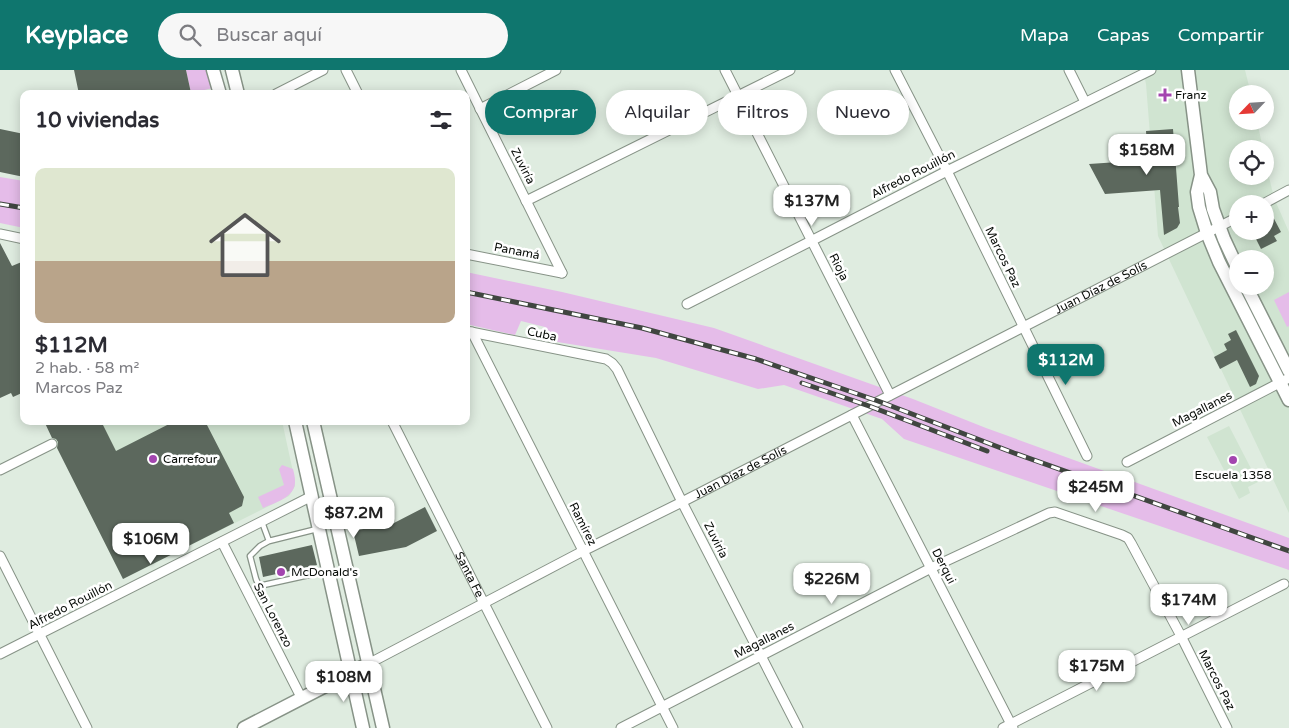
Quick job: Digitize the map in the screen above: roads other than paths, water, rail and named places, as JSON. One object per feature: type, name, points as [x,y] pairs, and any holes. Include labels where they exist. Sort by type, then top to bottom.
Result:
[{"type":"main road","points":[[213,70],[219,89]]},
{"type":"main road","points":[[232,70],[237,90]]},
{"type":"main road","points":[[1188,70],[1201,175],[1198,192],[1199,207],[1207,234],[1219,262],[1285,380],[1289,400]]},
{"type":"main road","points":[[1201,175],[1210,192],[1229,251]]},
{"type":"main road","points":[[1251,295],[1289,371]]},
{"type":"main road","points":[[297,425],[363,728]]},
{"type":"main road","points":[[314,425],[382,728]]},
{"type":"main road","name":"Juan Díaz de Solís","points":[[244,728],[368,664]]},
{"type":"street","points":[[284,90],[323,70]]},
{"type":"street","points":[[346,70],[356,90]]},
{"type":"street","name":"Zuviría","points":[[461,70],[562,273]]},
{"type":"street","points":[[480,109],[556,70]]},
{"type":"street","name":"Rioja","points":[[725,70],[735,90]]},
{"type":"street","points":[[750,90],[790,70]]},
{"type":"street","name":"Marcos Paz","points":[[896,70],[1087,456]]},
{"type":"street","points":[[1069,70],[1086,102]]},
{"type":"street","name":"Alfredo Rouillón","points":[[687,304],[947,170],[1151,70]]},
{"type":"street","points":[[526,201],[718,106]]},
{"type":"street","name":"Rioja","points":[[758,135],[890,395]]},
{"type":"street","points":[[1274,198],[1289,190]]},
{"type":"street","name":"Juan Díaz de Solís","points":[[368,664],[583,551],[1229,222]]},
{"type":"street","points":[[0,234],[20,238]]},
{"type":"street","name":"Panamá","points":[[470,255],[562,273]]},
{"type":"street","name":"Cuba","points":[[470,332],[606,359],[612,363]]},
{"type":"street","name":"Ramírez","points":[[470,334],[673,728]]},
{"type":"street","name":"Zuviría","points":[[612,363],[617,369],[682,502],[798,728]]},
{"type":"street","name":"Magallanes","points":[[1126,462],[1285,380]]},
{"type":"street","name":"Derqui","points":[[852,415],[931,568],[1009,727]]},
{"type":"street","name":"Santa Fe","points":[[394,425],[548,728]]},
{"type":"street","points":[[0,470],[52,444]]},
{"type":"street","name":"Alfredo Rouillón","points":[[0,654],[312,496]]},
{"type":"street","name":"Marcos Paz","points":[[1055,512],[1128,538],[1181,636],[1227,728]]},
{"type":"street","name":"Magallanes","points":[[621,728],[931,568],[1055,512]]},
{"type":"street","name":"San Lorenzo","points":[[222,542],[302,699]]},
{"type":"street","points":[[0,556],[87,728]]},
{"type":"street","points":[[1009,727],[1284,584]]},
{"type":"lane","points":[[262,522],[269,541]]},
{"type":"lane","points":[[319,529],[269,541],[260,546],[250,556],[259,586],[328,570]]},
{"type":"railway","points":[[0,204],[20,207]]},
{"type":"railway","points":[[470,293],[642,328],[756,359],[878,401],[1014,453],[1289,551]]},
{"type":"railway","points":[[802,383],[869,406],[987,451]]},
{"type":"place","name":"Franz","points":[[1165,95]]},
{"type":"place","name":"Carrefour","points":[[153,459]]},
{"type":"place","name":"Escuela 1358","points":[[1233,460]]},
{"type":"place","name":"McDonald's","points":[[281,572]]}]
